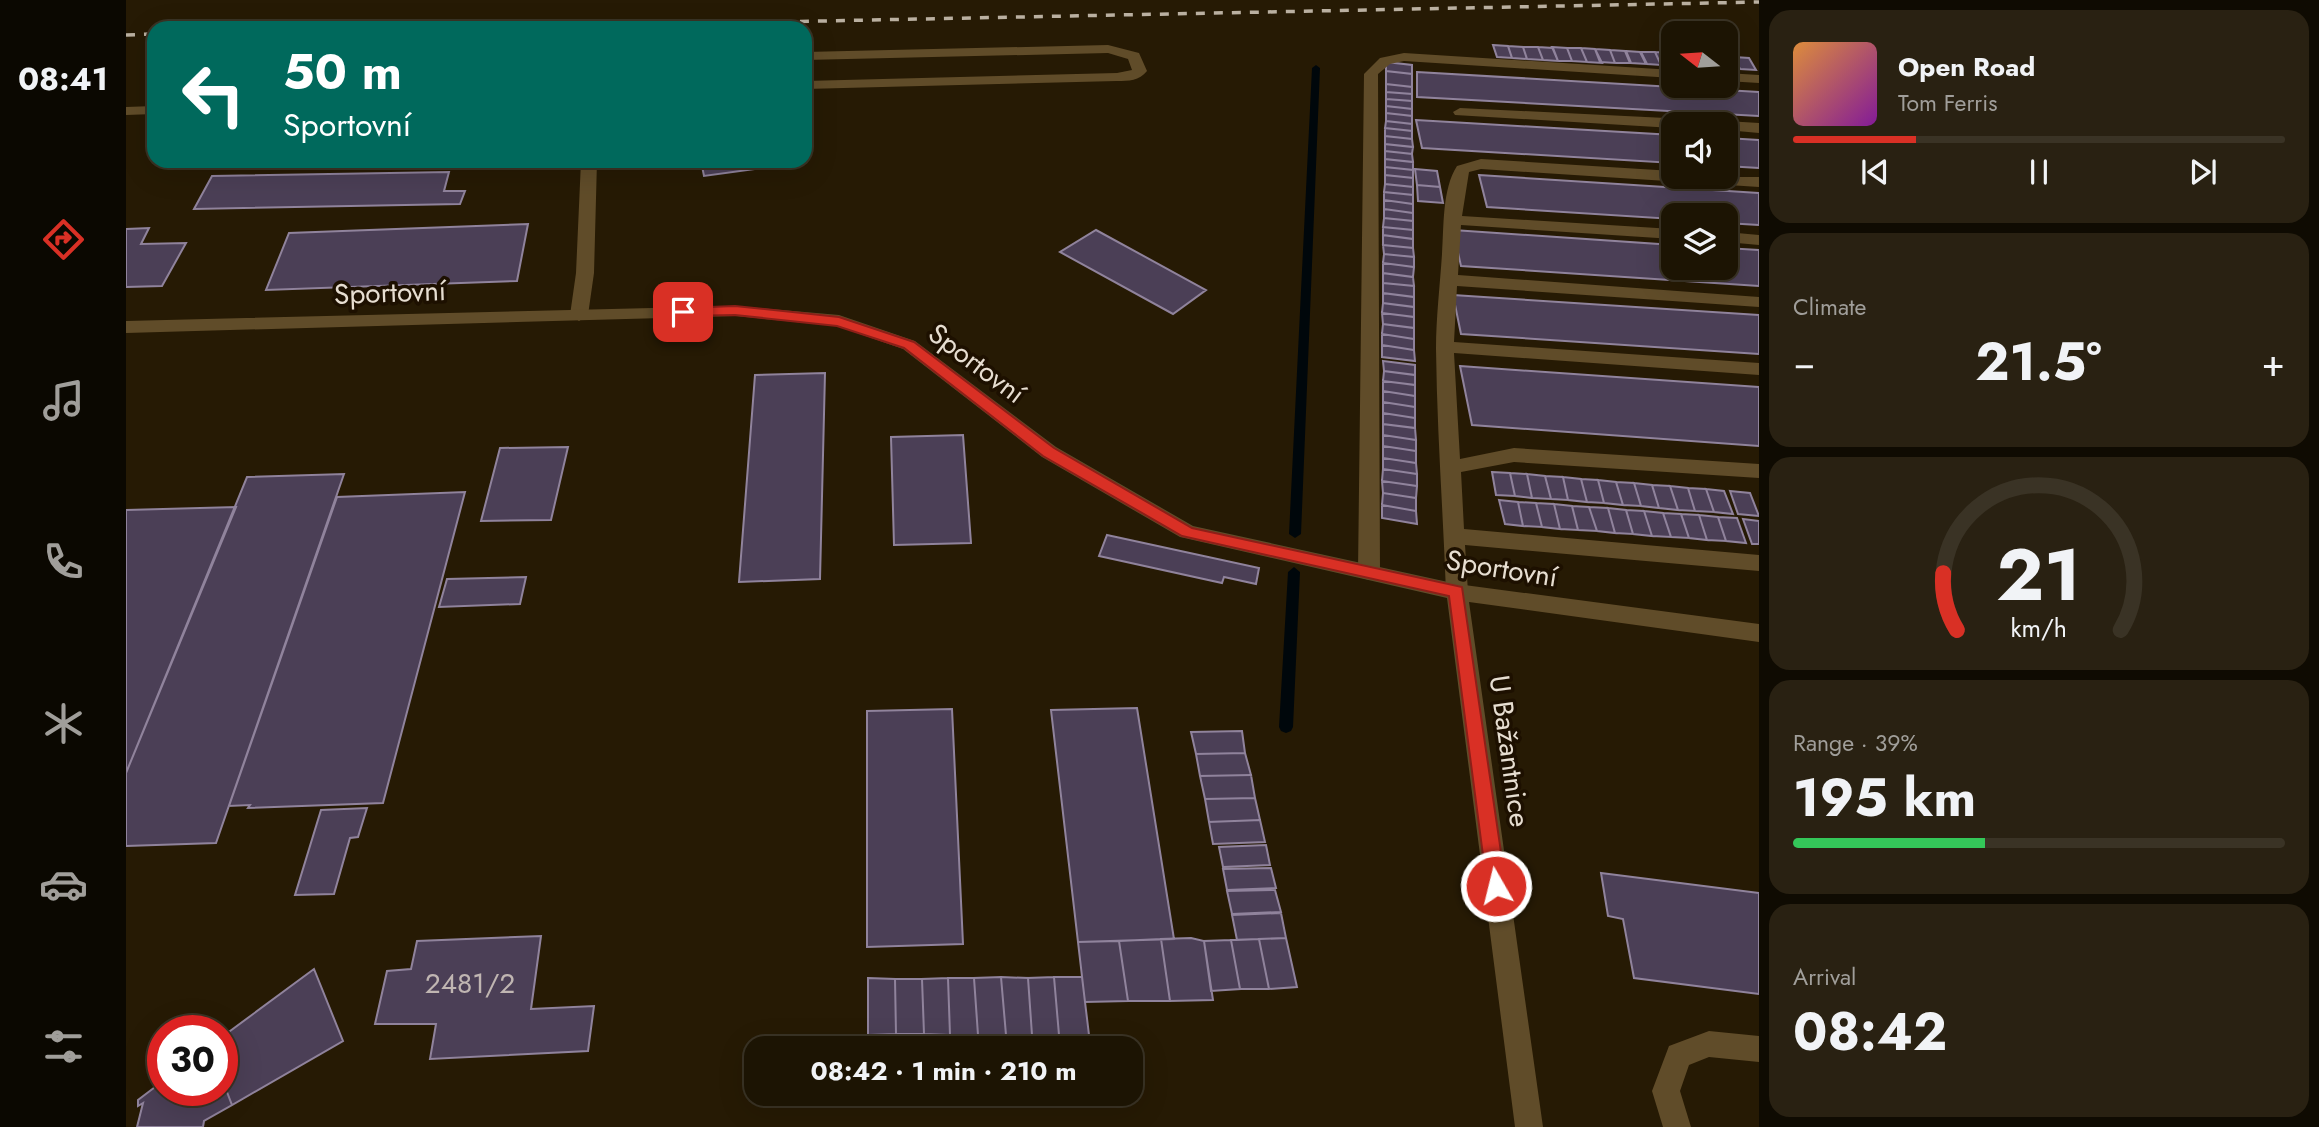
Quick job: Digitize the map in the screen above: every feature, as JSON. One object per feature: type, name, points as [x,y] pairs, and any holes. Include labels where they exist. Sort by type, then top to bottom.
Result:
[{"type":"street","points":[[812,56],[1108,49],[1134,56],[1140,71],[1132,76],[1117,77],[812,85]]},
{"type":"street","points":[[1369,572],[1371,74],[1377,65],[1388,59],[1404,57],[1661,73]]},
{"type":"street","points":[[1738,78],[1759,79]]},
{"type":"street","points":[[126,111],[147,110]]},
{"type":"street","points":[[1460,112],[1661,123]]},
{"type":"street","points":[[1738,127],[1759,128]]},
{"type":"street","name":"U Bažantnice","points":[[1529,1127],[1457,592],[1445,347],[1453,220],[1459,177],[1462,169],[1470,165],[1661,175]]},
{"type":"street","points":[[579,315],[584,273],[589,168]]},
{"type":"street","points":[[1738,181],[1759,182]]},
{"type":"street","points":[[1453,220],[1661,233]]},
{"type":"street","points":[[1738,238],[1759,240]]},
{"type":"street","points":[[1451,281],[1759,302]]},
{"type":"street","name":"Sportovní","points":[[126,327],[735,311],[839,321],[909,345],[1049,452],[1187,532],[1457,592],[1759,633]]},
{"type":"street","points":[[1445,347],[1759,369]]},
{"type":"street","points":[[1449,468],[1514,455],[1759,471]]},
{"type":"street","points":[[1453,536],[1759,563]]},
{"type":"street","points":[[1677,1127],[1666,1091],[1679,1056],[1709,1044],[1759,1049]]},
{"type":"building","points":[[1493,45],[1508,46],[1512,58],[1497,57]]},
{"type":"building","points":[[1508,46],[1523,47],[1527,59],[1512,58]]},
{"type":"building","points":[[1523,47],[1538,47],[1543,60],[1527,59]]},
{"type":"building","points":[[1538,47],[1553,48],[1558,61],[1543,60]]},
{"type":"building","points":[[1552,47],[1567,48],[1572,61],[1558,61]]},
{"type":"building","points":[[1567,48],[1581,48],[1587,62],[1572,61]]},
{"type":"building","points":[[1581,48],[1595,49],[1602,63],[1587,62]]},
{"type":"building","points":[[1595,49],[1610,50],[1615,63],[1600,62]]},
{"type":"building","points":[[1610,50],[1625,51],[1630,63],[1615,63]]},
{"type":"building","points":[[1626,51],[1640,52],[1646,64],[1631,63]]},
{"type":"building","points":[[1641,52],[1655,52],[1661,65],[1647,64]]},
{"type":"building","points":[[1655,52],[1661,52],[1661,65]]},
{"type":"building","points":[[1738,57],[1749,58],[1756,70],[1740,69]]},
{"type":"building","points":[[1386,62],[1412,65],[1412,74],[1386,71]]},
{"type":"building","points":[[1386,71],[1412,74],[1412,87],[1386,84]]},
{"type":"building","points":[[1417,72],[1661,86],[1661,98],[1738,98],[1738,91],[1759,92],[1759,116],[1738,115],[1738,112],[1687,112],[1417,97]]},
{"type":"building","points":[[1386,84],[1412,87],[1412,94],[1386,92]]},
{"type":"building","points":[[1386,92],[1412,94],[1412,101],[1386,99]]},
{"type":"building","points":[[1386,99],[1412,101],[1412,109],[1386,106]]},
{"type":"building","points":[[1386,106],[1412,109],[1412,116],[1386,113]]},
{"type":"building","points":[[1386,113],[1412,116],[1412,124],[1386,121]]},
{"type":"building","points":[[1416,120],[1661,134],[1661,162],[1422,148]]},
{"type":"building","points":[[1386,121],[1412,124],[1412,131],[1385,128]]},
{"type":"building","points":[[1385,128],[1412,131],[1412,139],[1385,136]]},
{"type":"building","points":[[1385,136],[1412,139],[1413,147],[1385,144]]},
{"type":"building","points":[[1738,139],[1759,140],[1759,168],[1738,167]]},
{"type":"building","points":[[1385,144],[1413,147],[1412,154],[1385,151]]},
{"type":"building","points":[[1385,151],[1412,154],[1413,162],[1385,159]]},
{"type":"building","points":[[1385,159],[1413,162],[1413,170],[1385,167]]},
{"type":"building","points":[[1385,167],[1413,170],[1413,178],[1385,175]]},
{"type":"building","points":[[702,168],[762,168],[704,176]]},
{"type":"building","points":[[1415,169],[1437,171],[1440,187],[1417,185]]},
{"type":"building","points":[[449,172],[444,191],[465,191],[460,204],[194,209],[212,176]]},
{"type":"building","points":[[1385,175],[1413,178],[1413,187],[1385,184]]},
{"type":"building","points":[[1479,175],[1661,187],[1661,189],[1759,193],[1759,225],[1738,224],[1738,203],[1661,203],[1661,218],[1487,207]]},
{"type":"building","points":[[1385,184],[1413,187],[1413,195],[1384,192]]},
{"type":"building","points":[[1417,185],[1440,187],[1443,203],[1418,201]]},
{"type":"building","points":[[1384,192],[1413,195],[1413,204],[1384,200]]},
{"type":"building","points":[[1384,200],[1413,204],[1413,213],[1384,209]]},
{"type":"building","points":[[1384,209],[1413,213],[1413,221],[1384,218]]},
{"type":"building","points":[[1384,218],[1413,221],[1413,230],[1383,227]]},
{"type":"building","points":[[528,224],[517,281],[266,290],[289,233]]},
{"type":"building","points":[[1383,227],[1413,230],[1413,239],[1383,235]]},
{"type":"building","points":[[149,228],[141,244],[186,243],[162,286],[126,287],[126,229]]},
{"type":"building","points":[[1096,230],[1206,290],[1173,314],[1060,252]]},
{"type":"building","points":[[1453,230],[1661,244],[1661,279],[1461,266]]},
{"type":"building","points":[[1383,235],[1413,239],[1413,248],[1383,245]]},
{"type":"building","points":[[1383,245],[1413,248],[1414,257],[1384,254]]},
{"type":"building","points":[[1738,249],[1759,250],[1759,286],[1670,280],[1738,280]]},
{"type":"building","points":[[1384,254],[1414,257],[1414,267],[1383,263]]},
{"type":"building","points":[[1383,263],[1414,267],[1413,277],[1383,273]]},
{"type":"building","points":[[1383,273],[1413,277],[1414,286],[1383,283]]},
{"type":"building","points":[[1383,283],[1414,286],[1414,297],[1383,293]]},
{"type":"building","points":[[1383,293],[1414,297],[1414,307],[1383,303]]},
{"type":"building","points":[[1453,295],[1759,315],[1759,354],[1461,334]]},
{"type":"building","points":[[1383,303],[1414,307],[1414,317],[1382,313]]},
{"type":"building","points":[[1382,313],[1414,317],[1414,328],[1383,324]]},
{"type":"building","points":[[1383,324],[1414,328],[1414,339],[1382,334]]},
{"type":"building","points":[[1382,334],[1414,339],[1414,350],[1382,345]]},
{"type":"building","points":[[1382,345],[1414,350],[1415,361],[1382,357]]},
{"type":"building","points":[[1383,361],[1415,365],[1415,375],[1384,371]]},
{"type":"building","points":[[1460,366],[1759,387],[1759,446],[1472,425]]},
{"type":"building","points":[[1384,371],[1415,375],[1415,385],[1383,381]]},
{"type":"building","points":[[825,373],[820,579],[739,582],[755,375]]},
{"type":"building","points":[[1383,381],[1415,385],[1415,396],[1383,391]]},
{"type":"building","points":[[1383,391],[1415,396],[1415,407],[1383,402]]},
{"type":"building","points":[[1383,402],[1415,407],[1415,418],[1383,413]]},
{"type":"building","points":[[1383,413],[1415,418],[1415,428],[1383,424]]},
{"type":"building","points":[[1383,424],[1415,428],[1416,440],[1383,435]]},
{"type":"building","points":[[963,435],[971,543],[894,545],[891,437]]},
{"type":"building","points":[[1383,435],[1416,440],[1416,451],[1383,446]]},
{"type":"building","points":[[1383,446],[1416,451],[1416,463],[1383,458]]},
{"type":"building","points":[[568,447],[551,520],[481,521],[500,448]]},
{"type":"building","points":[[1383,458],[1416,463],[1417,474],[1383,469]]},
{"type":"building","points":[[1383,469],[1417,474],[1417,486],[1382,481]]},
{"type":"building","points":[[1492,472],[1510,473],[1515,496],[1496,495]]},
{"type":"building","points":[[1510,473],[1527,474],[1532,498],[1515,496]]},
{"type":"building","points":[[344,474],[216,843],[126,846],[126,773],[247,477]]},
{"type":"building","points":[[1527,474],[1545,476],[1551,499],[1532,498]]},
{"type":"building","points":[[1545,476],[1563,477],[1568,500],[1551,499]]},
{"type":"building","points":[[1563,477],[1581,479],[1587,502],[1568,500]]},
{"type":"building","points":[[1581,479],[1598,480],[1604,503],[1587,502]]},
{"type":"building","points":[[1598,480],[1616,482],[1623,505],[1604,503]]},
{"type":"building","points":[[1382,481],[1417,486],[1416,498],[1383,493]]},
{"type":"building","points":[[1616,482],[1634,483],[1641,506],[1623,505]]},
{"type":"building","points":[[1634,483],[1652,485],[1659,508],[1641,506]]},
{"type":"building","points":[[1652,485],[1670,486],[1678,510],[1659,508]]},
{"type":"building","points":[[1670,486],[1688,488],[1695,511],[1678,510]]},
{"type":"building","points":[[1688,488],[1706,489],[1714,512],[1695,511]]},
{"type":"building","points":[[1706,489],[1724,491],[1733,514],[1714,512]]},
{"type":"building","points":[[1730,491],[1750,493],[1759,516],[1738,514]]},
{"type":"building","points":[[465,492],[383,803],[248,808],[250,805],[229,806],[337,497]]},
{"type":"building","points":[[1383,493],[1416,498],[1416,511],[1382,505]]},
{"type":"building","points":[[1499,500],[1518,502],[1523,526],[1505,524]]},
{"type":"building","points":[[1518,502],[1536,503],[1542,527],[1523,526]]},
{"type":"building","points":[[1536,503],[1554,504],[1560,529],[1542,527]]},
{"type":"building","points":[[1554,504],[1572,506],[1578,530],[1560,529]]},
{"type":"building","points":[[1382,505],[1416,511],[1417,524],[1382,518]]},
{"type":"building","points":[[1572,506],[1589,507],[1597,531],[1578,530]]},
{"type":"building","points":[[236,507],[126,773],[126,510]]},
{"type":"building","points":[[1589,507],[1608,508],[1615,533],[1597,531]]},
{"type":"building","points":[[1608,508],[1626,510],[1633,534],[1615,533]]},
{"type":"building","points":[[1626,510],[1644,511],[1652,536],[1633,534]]},
{"type":"building","points":[[1644,511],[1663,513],[1671,537],[1652,536]]},
{"type":"building","points":[[1663,513],[1681,514],[1689,538],[1671,537]]},
{"type":"building","points":[[1681,514],[1699,515],[1707,540],[1689,538]]},
{"type":"building","points":[[1699,515],[1718,517],[1726,541],[1707,540]]},
{"type":"building","points":[[1718,517],[1737,518],[1746,543],[1726,541]]},
{"type":"building","points":[[1743,519],[1759,521],[1759,544],[1752,544]]},
{"type":"building","points":[[1107,535],[1259,568],[1256,584],[1224,577],[1222,583],[1099,556]]},
{"type":"building","points":[[526,577],[520,604],[439,607],[447,579]]},
{"type":"building","points":[[1137,708],[1174,939],[1078,942],[1051,710]]},
{"type":"building","points":[[952,709],[963,944],[867,947],[867,711]]},
{"type":"building","points":[[1242,731],[1245,753],[1196,754],[1191,732]]},
{"type":"building","points":[[1245,753],[1251,775],[1200,776],[1196,754]]},
{"type":"building","points":[[1251,775],[1255,798],[1205,799],[1200,776]]},
{"type":"building","points":[[1255,798],[1260,820],[1209,822],[1205,799]]},
{"type":"building","points":[[367,808],[358,837],[350,838],[334,894],[295,895],[321,810]]},
{"type":"building","points":[[1260,820],[1265,842],[1213,844],[1209,822]]},
{"type":"building","points":[[1266,845],[1270,865],[1223,867],[1219,847]]},
{"type":"building","points":[[1271,868],[1276,888],[1227,890],[1223,869]]},
{"type":"building","points":[[1601,873],[1759,893],[1759,994],[1634,978],[1623,919],[1608,916]]},
{"type":"building","points":[[1275,890],[1281,912],[1232,914],[1227,891]]},
{"type":"building","points":[[1281,913],[1286,938],[1237,940],[1232,915]]},
{"type":"building","points":[[541,936],[531,1009],[594,1006],[588,1051],[430,1059],[436,1024],[375,1024],[387,971],[411,969],[417,941]]},
{"type":"building","points":[[1191,938],[1204,941],[1213,1000],[1170,1001],[1161,939]]},
{"type":"building","points":[[1286,938],[1297,987],[1269,989],[1259,939]]},
{"type":"building","points":[[1161,939],[1170,1001],[1128,1001],[1119,941]]},
{"type":"building","points":[[1259,939],[1269,989],[1240,989],[1231,940]]},
{"type":"building","points":[[1231,940],[1240,989],[1211,991],[1204,941]]},
{"type":"building","points":[[1119,941],[1128,1001],[1085,1002],[1078,942]]},
{"type":"building","points":[[314,969],[343,1041],[238,1102],[238,1025]]},
{"type":"building","points":[[1001,977],[1028,978],[1032,1035],[1006,1035]]},
{"type":"building","points":[[1001,977],[1006,1035],[978,1035],[974,978]]},
{"type":"building","points":[[1054,977],[1082,977],[1089,1035],[1059,1035]]},
{"type":"building","points":[[1054,977],[1059,1035],[1032,1035],[1028,978]]},
{"type":"building","points":[[868,978],[895,979],[896,1034],[868,1035]]},
{"type":"building","points":[[948,978],[974,978],[978,1035],[950,1035]]},
{"type":"building","points":[[948,978],[950,1035],[924,1034],[922,979]]},
{"type":"building","points":[[895,979],[922,979],[924,1034],[896,1034]]},
{"type":"building","points":[[147,1093],[147,1106],[230,1106],[204,1121],[203,1127],[137,1127],[143,1103],[138,1106],[138,1100]]},
{"type":"waterway","points":[[1295,534],[1316,68]]},
{"type":"waterway","points":[[1286,727],[1294,572]]},
{"type":"railway","points":[[812,21],[1759,2]]},
{"type":"railway","points":[[126,35],[147,34]]},
{"type":"route","points":[[683,312],[735,311],[839,321],[909,345],[1049,452],[1187,532],[1457,592],[1496,886]]}]
